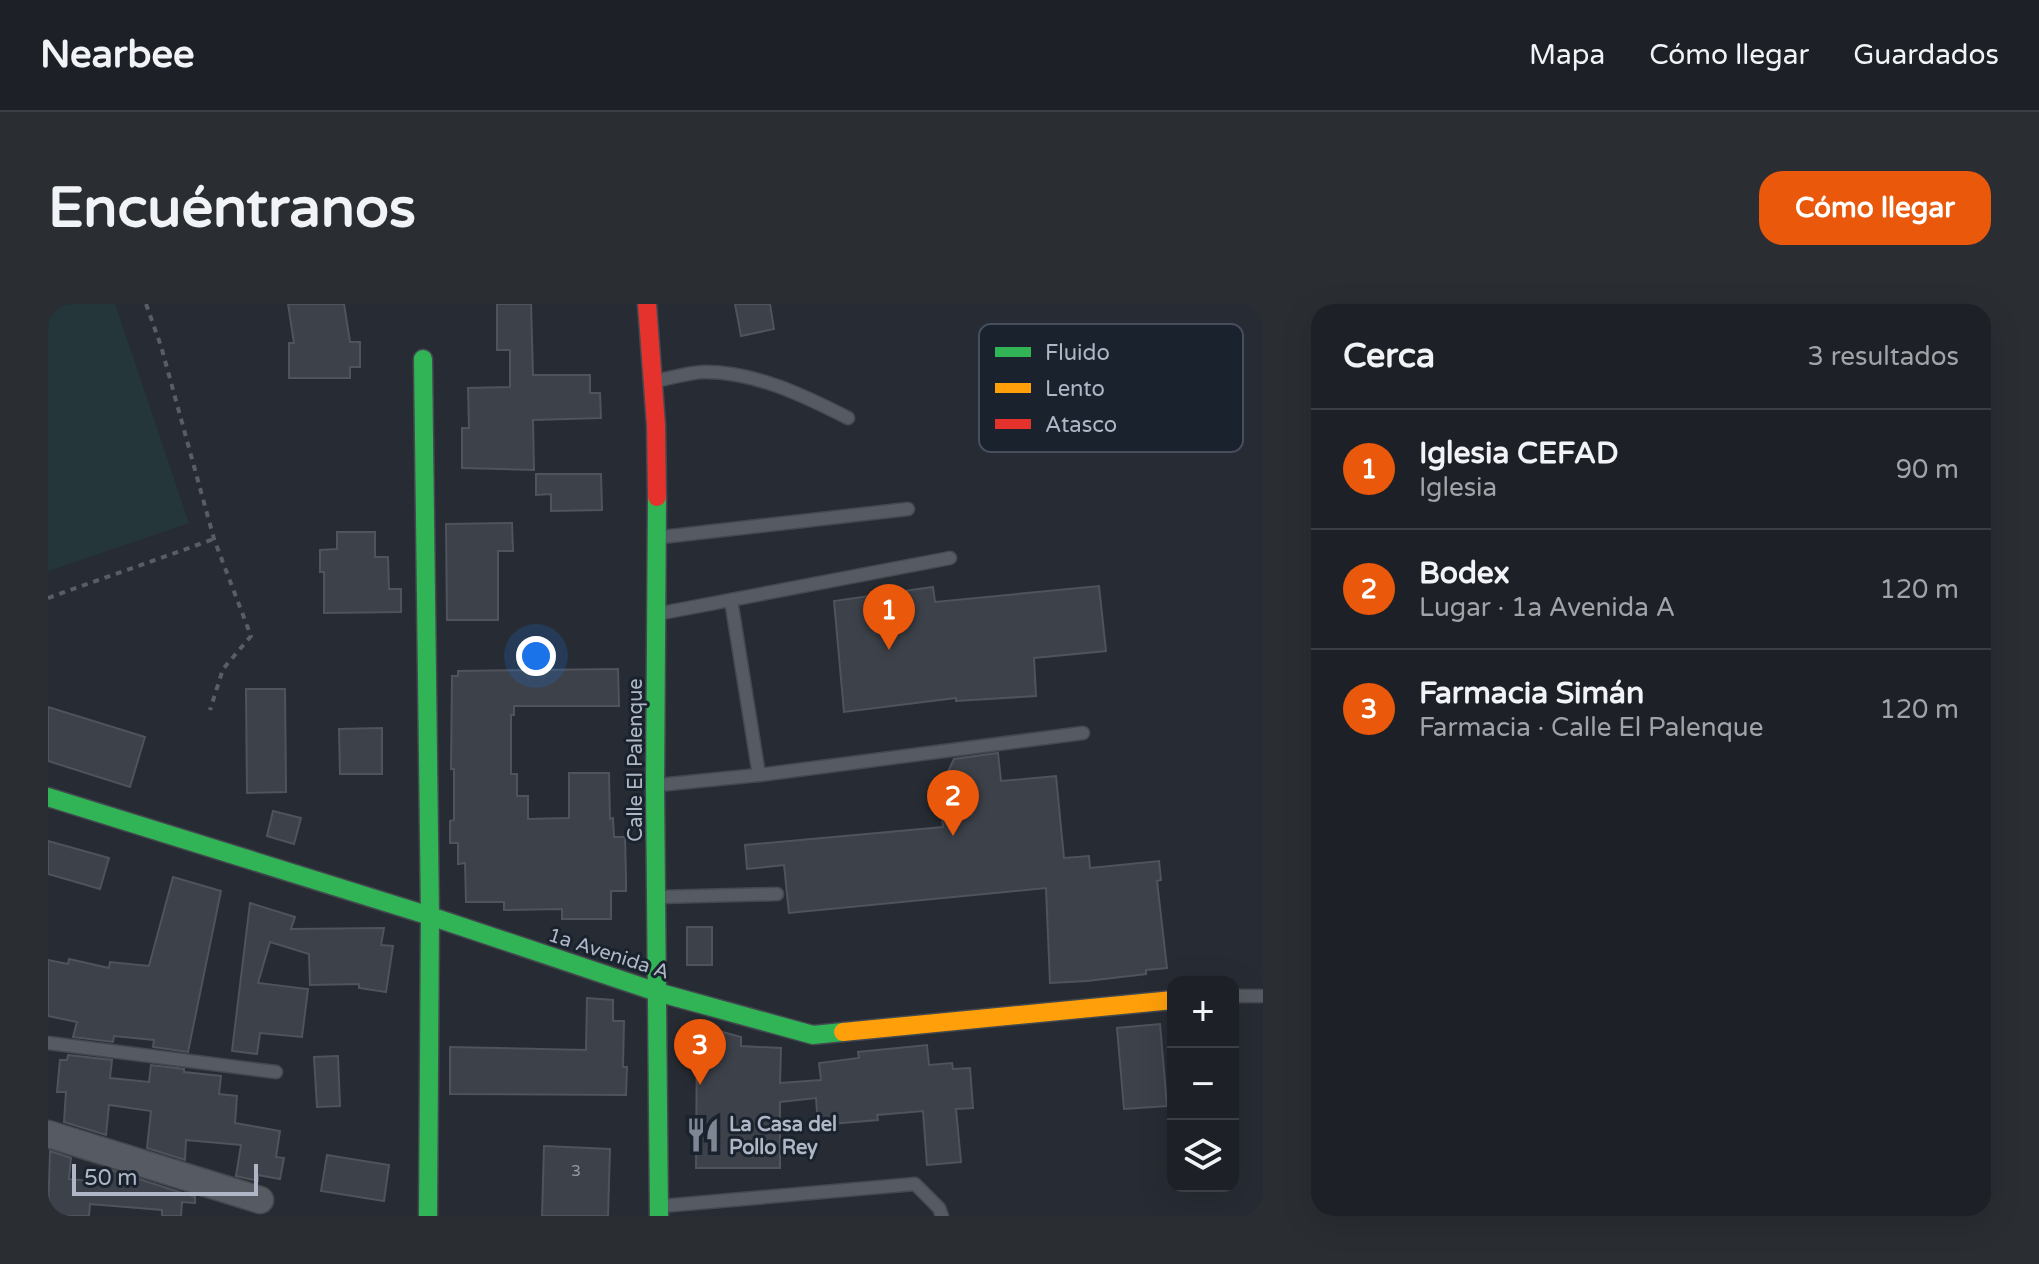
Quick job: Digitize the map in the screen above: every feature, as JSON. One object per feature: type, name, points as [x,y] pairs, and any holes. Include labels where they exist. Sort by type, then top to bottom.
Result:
[{"type":"street","name":"Calle El Palenque","points":[[647,304],[656,381],[659,538],[655,785],[659,1211]]},
{"type":"street","points":[[423,359],[430,916],[428,1216]]},
{"type":"street","name":"1a Avenida A","points":[[48,797],[430,916],[657,992],[813,1035],[1167,1001]]},
{"type":"street","points":[[48,1134],[260,1200]]},
{"type":"lane","points":[[656,381],[705,372],[755,380],[798,392],[848,418]]},
{"type":"lane","points":[[659,538],[908,509]]},
{"type":"lane","points":[[658,614],[950,558]]},
{"type":"lane","points":[[731,600],[759,775]]},
{"type":"lane","points":[[655,785],[759,775],[1083,733]]},
{"type":"lane","points":[[657,897],[777,894]]},
{"type":"lane","points":[[1239,996],[1263,996]]},
{"type":"lane","points":[[48,1043],[276,1072]]},
{"type":"lane","points":[[659,1211],[915,1184],[939,1208],[942,1216]]},
{"type":"path","points":[[146,304],[161,346],[214,539],[251,636],[223,669],[210,710]]},
{"type":"path","points":[[48,598],[214,539]]},
{"type":"shaded area","points":[[66,304],[115,304],[189,523],[48,571],[48,310]]},
{"type":"building","points":[[288,304],[344,304],[350,342],[360,342],[360,367],[350,367],[350,378],[289,378],[289,343],[294,343]]},
{"type":"building","points":[[497,304],[531,304],[533,375],[590,375],[590,393],[600,393],[601,418],[533,420],[534,470],[462,468],[462,428],[469,428],[468,388],[510,387],[510,350],[497,350]]},
{"type":"building","points":[[735,304],[770,304],[774,329],[741,336]]},
{"type":"building","points":[[536,474],[601,474],[602,510],[551,511],[551,494],[536,495]]},
{"type":"building","points":[[512,523],[513,551],[498,551],[498,620],[447,620],[446,524]]},
{"type":"building","points":[[337,532],[375,532],[375,557],[388,557],[389,589],[401,589],[401,612],[324,613],[324,572],[320,572],[320,550],[337,549]]},
{"type":"building","points":[[1099,586],[1106,651],[1034,658],[1036,696],[956,701],[956,698],[844,712],[834,601],[933,587],[935,602]]},
{"type":"building","points":[[618,669],[619,706],[514,706],[514,715],[511,715],[511,774],[517,774],[517,796],[528,796],[528,819],[569,818],[569,773],[609,773],[610,819],[613,818],[614,837],[625,837],[626,880],[626,891],[611,891],[611,919],[562,919],[562,909],[504,910],[504,902],[466,902],[465,863],[458,864],[458,843],[450,843],[450,821],[454,820],[452,676],[458,676],[458,671]]},
{"type":"building","points":[[246,689],[285,689],[286,792],[247,793]]},
{"type":"building","points":[[48,707],[145,737],[130,787],[48,761]]},
{"type":"building","points":[[382,728],[382,774],[340,774],[339,729]]},
{"type":"building","points":[[998,753],[1001,781],[1056,776],[1064,858],[1089,856],[1090,868],[1159,861],[1161,880],[1157,881],[1167,968],[1146,970],[1146,974],[1050,983],[1046,888],[789,913],[784,865],[747,869],[745,845],[943,827],[940,789],[954,759]]},
{"type":"building","points":[[273,811],[301,818],[294,844],[267,836]]},
{"type":"building","points":[[48,841],[109,858],[100,889],[48,874]]},
{"type":"building","points":[[173,877],[221,891],[188,1052],[153,1047],[154,1040],[114,1036],[113,1042],[73,1037],[77,1022],[48,1016],[48,960],[68,964],[69,959],[109,968],[110,962],[149,966]]},
{"type":"building","points":[[250,903],[295,917],[291,929],[384,928],[381,945],[393,946],[386,992],[359,988],[359,984],[310,985],[309,954],[270,942],[258,983],[308,989],[302,1037],[260,1033],[257,1054],[232,1051]]},
{"type":"building","points":[[687,927],[712,927],[712,965],[687,965]]},
{"type":"building","points":[[587,998],[613,1000],[613,1021],[624,1021],[626,1095],[450,1094],[450,1047],[586,1050]]},
{"type":"building","points":[[1160,1024],[1167,1106],[1124,1109],[1117,1028]]},
{"type":"building","points":[[697,1030],[719,1031],[741,1037],[741,1046],[781,1048],[780,1083],[821,1080],[819,1063],[859,1058],[858,1052],[927,1045],[929,1065],[952,1063],[953,1069],[970,1068],[973,1108],[956,1109],[961,1162],[927,1165],[923,1111],[877,1115],[878,1120],[818,1125],[816,1098],[780,1102],[780,1168],[696,1168]]},
{"type":"building","points":[[68,1055],[112,1060],[110,1078],[149,1082],[151,1065],[221,1076],[219,1094],[237,1096],[235,1123],[280,1131],[276,1157],[284,1158],[280,1179],[258,1175],[258,1181],[236,1176],[241,1145],[186,1140],[185,1160],[147,1148],[151,1111],[109,1105],[106,1135],[64,1122],[66,1092],[57,1092],[60,1060],[67,1060]]},
{"type":"building","points":[[338,1056],[340,1106],[317,1107],[314,1057]]},
{"type":"building","points":[[544,1146],[610,1149],[608,1216],[542,1216]]},
{"type":"building","points":[[50,1151],[71,1158],[69,1179],[110,1183],[111,1170],[195,1197],[195,1203],[182,1202],[181,1216],[162,1216],[162,1210],[90,1204],[89,1216],[48,1216]]},
{"type":"building","points":[[327,1155],[389,1165],[384,1201],[321,1191]]},
{"type":"traffic: fast","points":[[423,359],[430,916],[428,1216]]},
{"type":"traffic: fast","points":[[657,497],[655,787],[659,1216]]},
{"type":"traffic: fast","points":[[48,797],[430,916],[657,992],[813,1035],[843,1032]]},
{"type":"traffic: slow","points":[[843,1032],[1167,1001]]},
{"type":"traffic: jam","points":[[647,304],[656,425],[657,497]]},
{"type":"place","name":"Iglesia CEFAD","points":[[889,650]]},
{"type":"place","name":"Bodex","points":[[953,836]]},
{"type":"place","name":"Farmacia Simán","points":[[700,1085]]},
{"type":"place","name":"La Casa del Pollo Rey","points":[[703,1135]]}]
